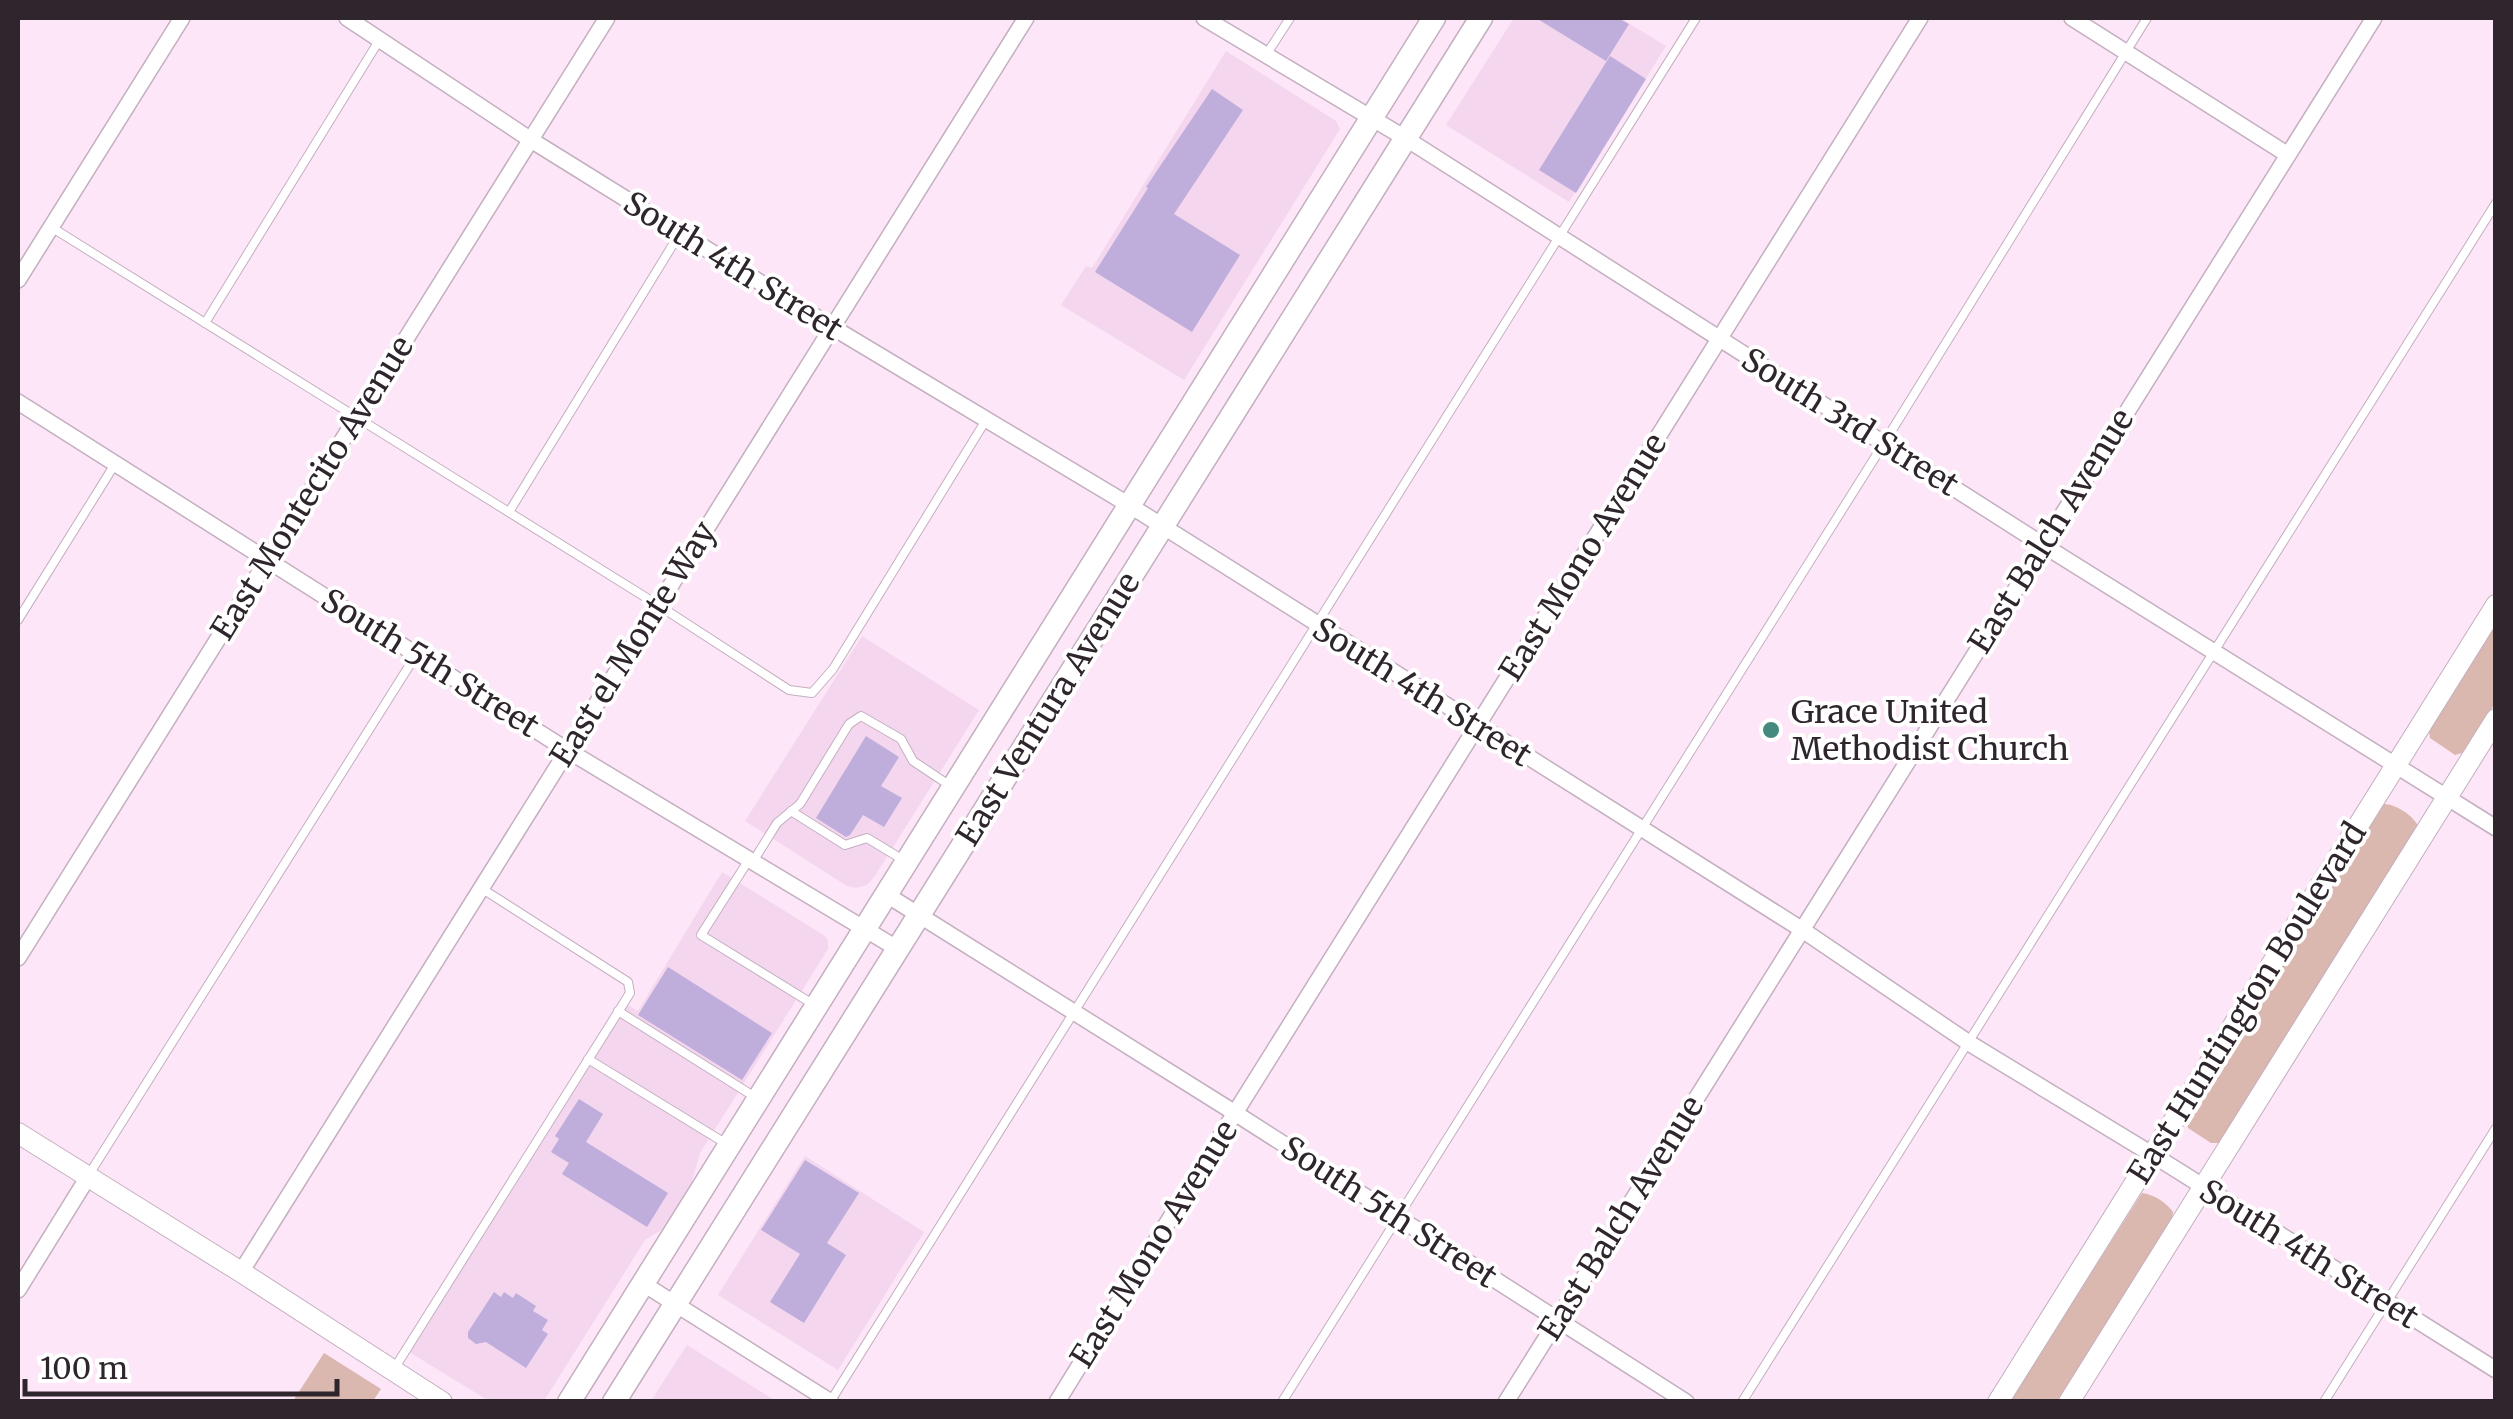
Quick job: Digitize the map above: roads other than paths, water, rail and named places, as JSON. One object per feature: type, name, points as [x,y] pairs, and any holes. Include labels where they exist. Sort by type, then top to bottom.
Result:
[{"type":"main road","name":"East Ventura Avenue","points":[[569,1402],[1434,18]]},
{"type":"main road","name":"East Ventura Avenue","points":[[614,1402],[1481,18]]},
{"type":"street","points":[[18,280],[182,18]]},
{"type":"street","name":"South 4th Street","points":[[347,18],[531,140],[1162,526],[1801,929],[1969,1044],[2496,1370]]},
{"type":"street","name":"East Montecito Avenue","points":[[18,958],[608,18]]},
{"type":"street","name":"East el Monte Way","points":[[240,1272],[1026,18]]},
{"type":"street","name":"South 3rd Street","points":[[1204,18],[1405,138],[2496,828]]},
{"type":"street","name":"East Mono Avenue","points":[[1056,1402],[1920,18]]},
{"type":"street","points":[[2072,18],[2288,155]]},
{"type":"street","name":"East Balch Avenue","points":[[1506,1402],[2374,18]]},
{"type":"street","name":"South 5th Street","points":[[18,402],[567,750],[898,949]]},
{"type":"street","name":"East Huntington Boulevard","points":[[1998,1402],[2496,605]]},
{"type":"street","name":"East Huntington Boulevard","points":[[2070,1402],[2496,719]]},
{"type":"street","name":"South 5th Street","points":[[887,895],[1686,1402]]},
{"type":"street","points":[[18,1134],[442,1402]]},
{"type":"street","points":[[18,1290],[88,1177]]},
{"type":"street","points":[[642,1283],[830,1401]]},
{"type":"lane","points":[[1266,55],[1290,18]]},
{"type":"lane","points":[[830,1401],[1696,18]]},
{"type":"lane","points":[[1282,1402],[2147,18]]},
{"type":"lane","points":[[205,322],[380,40]]},
{"type":"lane","points":[[1742,1402],[2496,203]]},
{"type":"lane","points":[[50,227],[790,690],[812,693],[833,669],[986,420]]},
{"type":"lane","points":[[509,512],[680,233]]},
{"type":"lane","points":[[18,620],[115,464]]},
{"type":"lane","points":[[88,1177],[416,655]]},
{"type":"lane","points":[[817,1006],[702,935],[777,823],[800,804],[849,724],[860,716],[901,740],[913,761],[953,787]]},
{"type":"lane","points":[[791,811],[845,844],[866,838],[907,862]]},
{"type":"lane","points":[[392,1371],[630,993],[628,982],[481,888]]},
{"type":"lane","points":[[618,1012],[758,1099]]},
{"type":"lane","points":[[588,1059],[729,1145]]},
{"type":"lane","points":[[2324,1402],[2496,1128]]},
{"type":"place","name":"Grace United Methodist Church","points":[[1771,730]]}]
